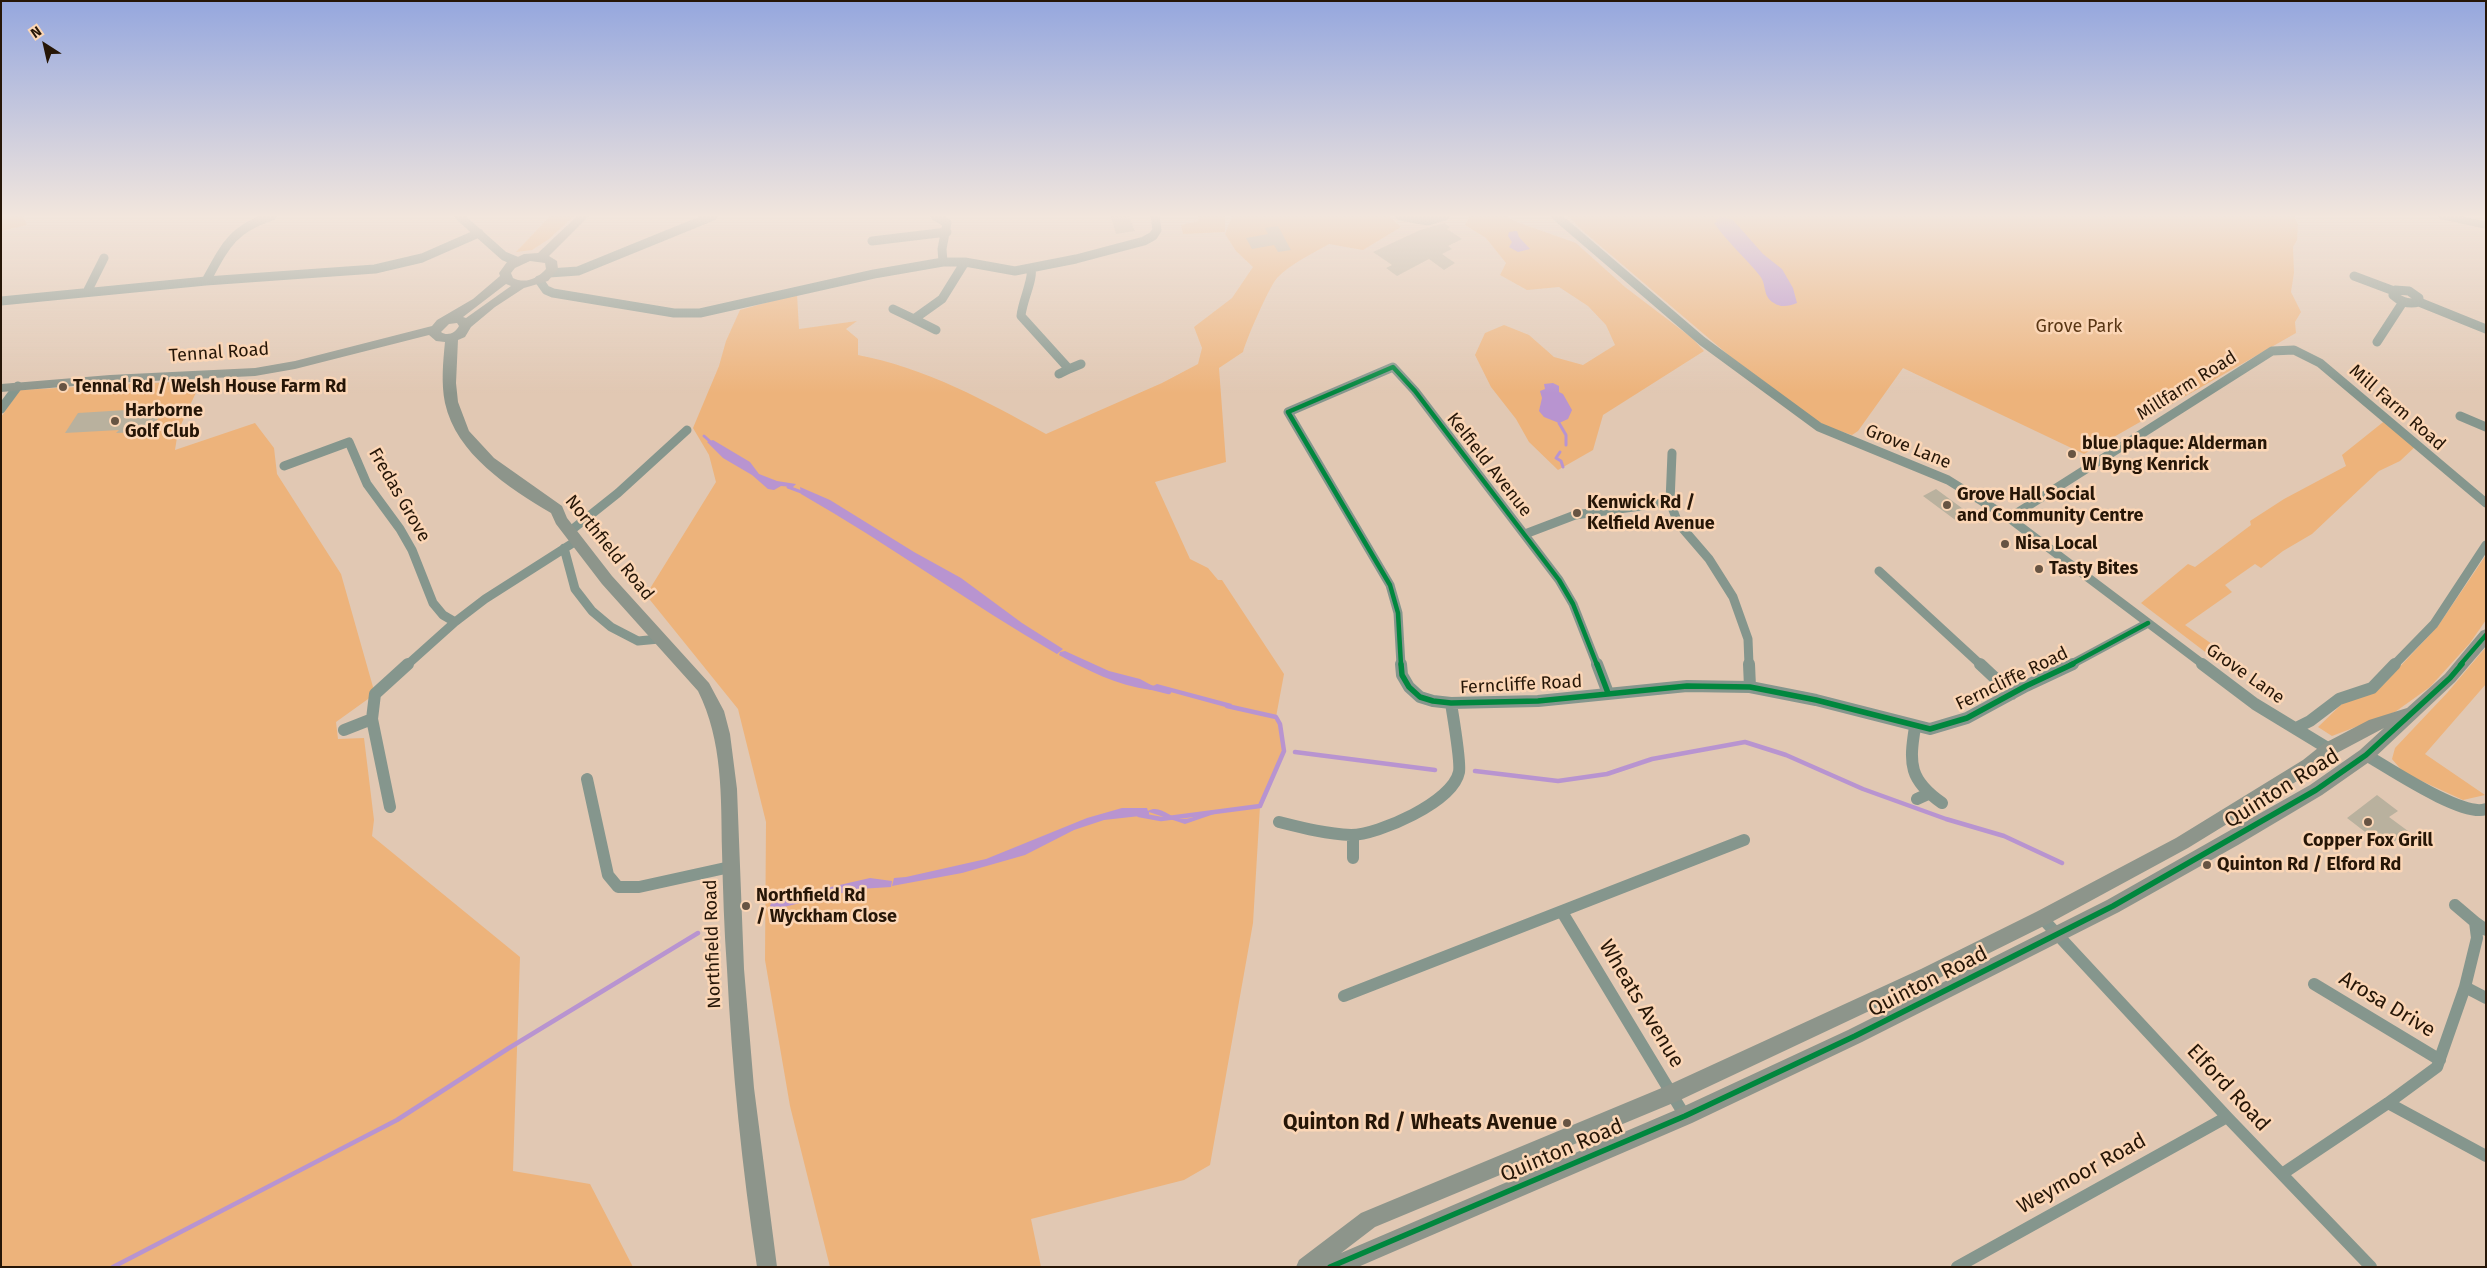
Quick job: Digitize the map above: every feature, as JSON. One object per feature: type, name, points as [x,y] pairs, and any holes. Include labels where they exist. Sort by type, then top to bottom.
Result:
[{"type":"street","points":[[87,292],[95,275]]},
{"type":"street","points":[[206,282],[210,275]]},
{"type":"street","points":[[1,301],[87,292],[302,275]]},
{"type":"street","points":[[435,329],[434,333],[440,338],[452,338],[460,334],[466,325],[491,304],[522,284],[539,280],[547,275]]},
{"type":"street","points":[[539,280],[546,290],[553,293],[674,313],[700,313],[864,275]]},
{"type":"street","points":[[914,319],[942,299],[957,275]]},
{"type":"street","points":[[1033,275],[1022,302],[1021,316],[1069,369]]},
{"type":"street","name":"Grove Lane","points":[[1623,275],[1702,340],[1819,427],[1948,480],[2009,518],[2255,704],[2296,728],[2323,754]]},
{"type":"street","points":[[2354,276],[2394,291],[2398,289],[2409,291],[2418,296],[2419,302]]},
{"type":"street","points":[[450,320],[477,302],[506,277],[511,282],[522,284]]},
{"type":"street","points":[[2394,291],[2396,298],[2403,302],[2415,304],[2419,302],[2486,329]]},
{"type":"street","points":[[2378,342],[2403,302]]},
{"type":"street","points":[[893,309],[936,330]]},
{"type":"street","points":[[450,320],[461,320],[466,325]]},
{"type":"street","name":"Tennal Road","points":[[1,388],[255,372],[295,365],[435,329],[450,320]]},
{"type":"street","name":"Northfield Road","points":[[452,338],[448,387],[453,413],[461,431],[490,463],[557,510],[570,540],[574,589],[592,611],[611,627],[638,641],[659,639]]},
{"type":"street","name":"Millfarm Road","points":[[2009,518],[2272,351],[2282,348]]},
{"type":"street","name":"Mill Farm Road","points":[[2282,348],[2300,352],[2315,360],[2387,419],[2462,486],[2486,503]]},
{"type":"street","points":[[1059,374],[1081,364]]},
{"type":"street","name":"Kelfield Avenue","points":[[1290,418],[1288,412],[1394,368],[1415,390],[1525,534],[1573,604],[1608,693]]},
{"type":"street","points":[[1,409],[18,386]]},
{"type":"street","points":[[2460,416],[2486,427]]},
{"type":"street","name":"Ferncliffe Road","points":[[1290,418],[1319,461],[1390,585],[1398,613],[1402,674],[1409,687],[1420,696],[1433,701],[1451,703],[1538,701],[1687,686],[1750,687],[1816,700],[1915,727],[1930,729],[1967,718],[2084,659],[2148,623]]},
{"type":"street","points":[[390,807],[372,720],[375,694],[455,622],[570,540],[687,430]]},
{"type":"street","name":"Fredas Grove","points":[[284,466],[349,442],[367,484],[400,529],[412,550],[433,603],[443,615],[455,622]]},
{"type":"street","points":[[1672,453],[1669,484],[1670,502],[1678,523],[1709,559],[1733,598],[1748,639],[1750,687]]},
{"type":"street","points":[[1525,534],[1576,515],[1670,502]]},
{"type":"street","name":"Northfield Road","points":[[570,540],[704,688],[716,711],[726,759],[736,1014],[753,1182],[767,1267]]},
{"type":"street","points":[[2296,728],[2310,721],[2339,699],[2372,688],[2434,624],[2486,545]]},
{"type":"street","points":[[1879,571],[2012,694]]},
{"type":"street","name":"Quinton Road","points":[[1330,1267],[1685,1116],[1855,1036],[2059,934],[2232,840],[2337,775],[2368,753],[2450,678],[2486,636]]},
{"type":"street","points":[[1279,822],[1318,832],[1353,835],[1395,823],[1426,809],[1446,793],[1459,772],[1451,703]]},
{"type":"street","name":"Quinton Road","points":[[1306,1267],[1368,1220],[1671,1094],[1927,975],[2042,918],[2182,843],[2352,737],[2376,725],[2415,711]]},
{"type":"street","points":[[344,730],[372,720]]},
{"type":"street","points":[[1915,727],[1910,763],[1916,778],[1928,794],[1942,803]]},
{"type":"street","points":[[2352,737],[2364,742],[2368,753],[2453,806],[2481,811],[2486,808]]},
{"type":"street","points":[[2323,754],[2337,775]]},
{"type":"street","points":[[587,779],[608,875],[618,887],[639,887],[730,867]]},
{"type":"street","points":[[1917,799],[1928,794]]},
{"type":"street","points":[[1353,835],[1353,858]]},
{"type":"street","points":[[1344,996],[1449,953],[1562,912],[1744,840]]},
{"type":"street","points":[[2455,905],[2486,930]]},
{"type":"street","name":"Wheats Avenue","points":[[1562,912],[1685,1116]]},
{"type":"street","name":"Elford Road","points":[[2042,918],[2370,1267]]},
{"type":"street","name":"Arosa Drive","points":[[2282,1174],[2388,1103],[2437,1067],[2465,987],[2477,938],[2475,922]]},
{"type":"street","name":"Arosa Drive","points":[[2314,984],[2440,1060]]},
{"type":"street","points":[[2465,987],[2486,998]]},
{"type":"street","points":[[2388,1103],[2486,1156]]},
{"type":"street","name":"Weymoor Road","points":[[1957,1267],[2227,1117]]},
{"type":"green space","points":[[1247,275],[1280,275],[1268,292],[1243,352],[1219,368],[1226,462],[1155,482],[1190,559],[1208,568],[1218,580],[1222,580],[1284,674],[1276,717],[1280,724],[1284,751],[1260,806],[1253,923],[1210,1165],[1184,1180],[1031,1219],[1041,1267],[830,1267],[790,1106],[765,960],[766,822],[738,709],[646,595],[716,482],[709,455],[693,428],[719,366],[726,341],[740,310],[797,294],[799,329],[857,321],[846,329],[858,339],[858,355],[908,368],[932,377],[978,398],[1046,434],[1162,383],[1198,364],[1202,348],[1194,327],[1232,298]]},
{"type":"green space","points":[[1500,275],[1612,275],[1692,338],[1704,351],[1603,415],[1593,450],[1558,470],[1529,442],[1516,419],[1491,387],[1475,355],[1485,333],[1504,325],[1529,335],[1554,357],[1583,365],[1615,345],[1606,325],[1588,306],[1559,287],[1527,290]]},
{"type":"green space","name":"Grove Park","points":[[1635,275],[2294,275],[2291,292],[2301,312],[2295,322],[2296,333],[2084,454],[1903,368],[1858,431],[1852,435],[1824,426],[1732,358]]},
{"type":"green space","name":"Harborne Golf Club","points":[[190,381],[188,385],[200,384],[178,431],[175,450],[255,423],[274,448],[277,474],[341,574],[375,694],[336,722],[338,739],[364,738],[374,820],[372,836],[520,957],[513,1171],[590,1184],[633,1267],[1,1267],[1,417],[20,390]]},
{"type":"green space","points":[[2387,419],[2417,445],[2400,461],[2379,471],[2312,534],[2283,551],[2261,568],[2255,564],[2225,585],[2232,592],[2185,625],[2236,661],[2228,666],[2221,664],[2141,603],[2188,564],[2195,567],[2251,525],[2250,521],[2284,499],[2346,466],[2342,455]]},
{"type":"green space","points":[[2486,555],[2486,620],[2470,643],[2430,687],[2395,712],[2332,736],[2318,727],[2346,700],[2379,689],[2438,626]]},
{"type":"green space","points":[[2486,647],[2486,684],[2425,754],[2485,795],[2463,800],[2404,773],[2392,759],[2395,748],[2447,693]]},
{"type":"shaded area","points":[[1786,275],[1793,288],[1797,303],[1782,306],[1770,300],[1760,276]]},
{"type":"shaded area","points":[[1553,383],[1559,386],[1559,392],[1563,394],[1572,410],[1568,419],[1559,423],[1544,417],[1539,411],[1542,398],[1540,391],[1545,389],[1544,384]]},
{"type":"shaded area","points":[[713,440],[750,462],[759,474],[777,481],[796,484],[793,487],[781,486],[774,490],[768,489],[752,475],[723,458],[707,442]]},
{"type":"shaded area","points":[[800,487],[830,500],[914,552],[961,578],[1022,623],[1063,649],[1057,654],[1025,635],[866,533],[801,494]]},
{"type":"shaded area","points":[[1065,651],[1109,671],[1140,679],[1153,686],[1157,684],[1232,704],[1229,708],[1152,687],[1151,690],[1126,685],[1092,672],[1059,655],[1060,652]]},
{"type":"shaded area","points":[[1122,808],[1147,808],[1148,811],[1157,809],[1181,819],[1190,818],[1212,810],[1216,810],[1217,813],[1185,824],[1149,812],[1149,815],[1104,820],[1074,830],[1025,855],[962,873],[892,886],[894,878],[986,859],[1087,818]]},
{"type":"shaded area","points":[[870,878],[892,881],[891,887],[859,889],[771,910],[770,905],[774,900]]},
{"type":"building","name":"Harborne Golf Club","points":[[151,406],[148,412],[163,411],[152,428],[146,429],[144,432],[116,433],[119,430],[65,433],[78,413],[127,410],[129,407]]},
{"type":"building","name":"Grove Hall Social and Community Centre","points":[[1936,489],[1970,514],[1958,522],[1923,496]]},
{"type":"building","name":"Copper Fox Grill","points":[[2377,795],[2398,811],[2389,817],[2408,831],[2386,848],[2347,818]]},
{"type":"waterway","points":[[1559,423],[1566,435],[1566,445]]},
{"type":"waterway","points":[[704,436],[714,445]]},
{"type":"waterway","points":[[1560,452],[1556,458],[1561,461],[1563,467]]},
{"type":"waterway","points":[[788,487],[804,493]]},
{"type":"waterway","points":[[1149,687],[1169,692]]},
{"type":"waterway","points":[[1139,815],[1161,819],[1260,806],[1284,751],[1280,724],[1276,717],[1227,706]]},
{"type":"waterway","points":[[1475,771],[1558,781],[1607,774],[1652,759],[1745,742],[1786,755],[1863,789],[1946,819],[2004,836],[2062,863]]},
{"type":"waterway","points":[[1295,752],[1435,770]]},
{"type":"waterway","points":[[113,1267],[397,1120],[509,1048],[698,933]]},
{"type":"cycle path","points":[[1608,693],[1573,604],[1559,580],[1415,391],[1393,367],[1288,412],[1390,585],[1398,613],[1402,675],[1409,687],[1420,697],[1433,701],[1451,703],[1538,701],[1687,686],[1750,687],[1816,700],[1930,729],[1967,718],[2026,686],[2084,659],[2148,623]]},
{"type":"cycle path","points":[[1330,1267],[1685,1116],[1855,1036],[2113,906],[2232,840],[2316,790],[2366,755],[2450,678],[2486,635]]},
{"type":"place","name":"Tennal Rd / Welsh House Farm Rd","points":[[63,387]]},
{"type":"place","name":"Harborne Golf Club","points":[[115,421]]},
{"type":"place","name":"blue plaque: Alderman W Byng Kenrick","points":[[2072,454]]},
{"type":"place","name":"Grove Hall Social and Community Centre","points":[[1947,505]]},
{"type":"place","name":"Kenwick Rd / Kelfield Avenue","points":[[1577,513]]},
{"type":"place","name":"Nisa Local","points":[[2005,544]]},
{"type":"place","name":"Tasty Bites","points":[[2039,569]]},
{"type":"place","name":"Copper Fox Grill","points":[[2368,822]]},
{"type":"place","name":"Quinton Rd / Elford Rd","points":[[2207,865]]},
{"type":"place","name":"Northfield Rd / Wyckham Close","points":[[746,906]]},
{"type":"place","name":"Quinton Rd / Wheats Avenue","points":[[1567,1123]]}]
